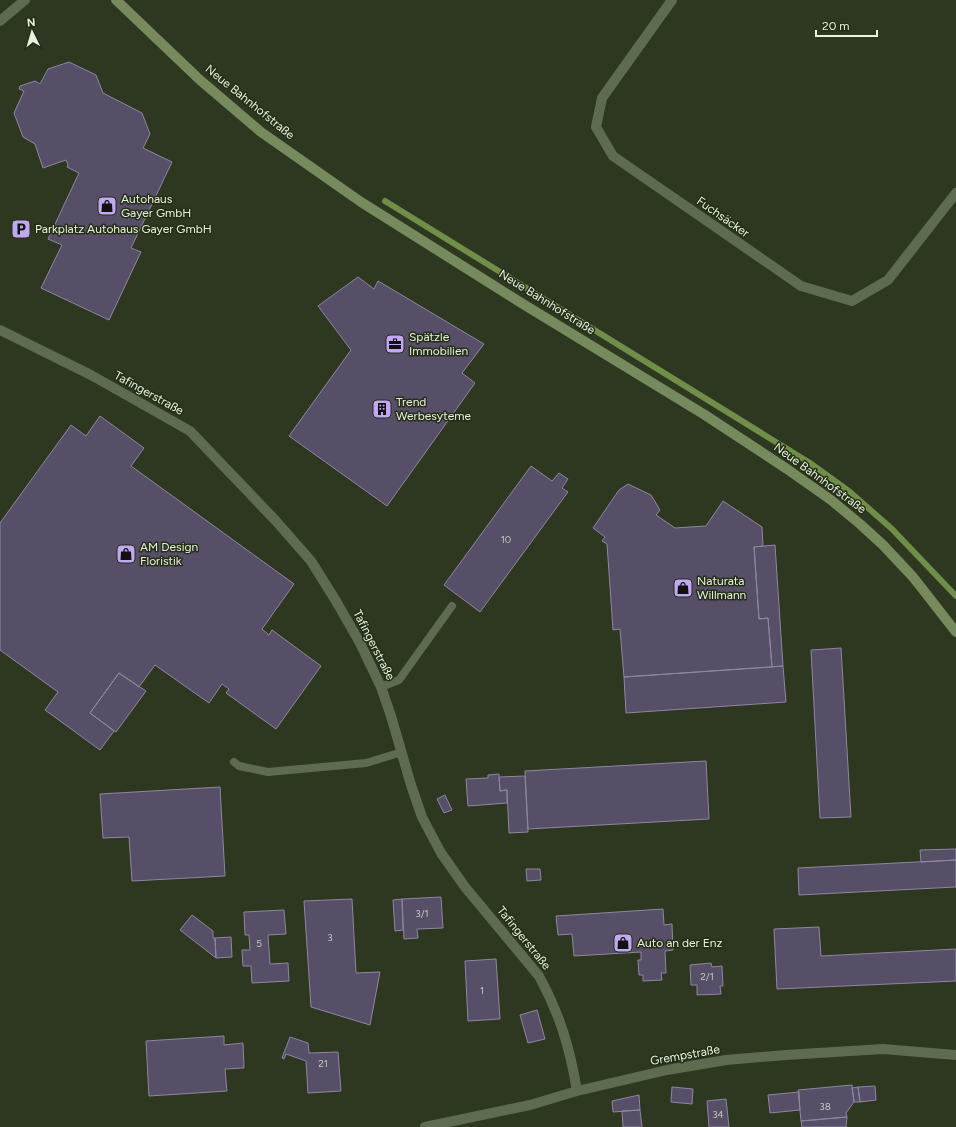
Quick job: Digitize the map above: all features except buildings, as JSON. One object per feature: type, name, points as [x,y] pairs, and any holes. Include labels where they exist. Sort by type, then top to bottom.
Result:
[{"type":"main road","name":"Neue Bahnhofstraße","points":[[116,0],[200,80],[261,132],[361,202],[523,304],[705,415],[831,500],[860,524],[913,577],[956,632]]},
{"type":"street","points":[[0,20],[25,0]]},
{"type":"street","name":"Fuchsäcker","points":[[672,0],[602,98],[596,127],[613,156],[801,286],[852,301],[888,280],[956,193]]},
{"type":"street","name":"Tafingerstraße","points":[[0,330],[91,374],[190,431],[276,521],[311,561],[360,642],[381,687],[422,817],[440,853],[465,887],[539,976],[548,992],[567,1041],[577,1091]]},
{"type":"street","name":"Grempstraße","points":[[425,1127],[530,1105],[577,1091],[666,1070],[732,1060],[883,1049],[956,1055]]},
{"type":"lane","points":[[381,687],[399,680],[452,606]]},
{"type":"lane","points":[[234,762],[239,766],[268,772],[366,763],[402,752]]},
{"type":"waterway","points":[[385,201],[810,463],[850,492],[892,529],[956,596]]},
{"type":"place","name":"Autohaus Gayer GmbH","points":[[107,206]]},
{"type":"place","name":"Parkplatz Autohaus Gayer GmbH","points":[[21,229]]},
{"type":"place","name":"Spätzle Immobilien","points":[[395,344]]},
{"type":"place","name":"Trend Werbesyteme","points":[[382,409]]},
{"type":"place","name":"AM Design Floristik","points":[[126,554]]},
{"type":"place","name":"Naturata Willmann","points":[[683,588]]},
{"type":"place","name":"Auto an der Enz","points":[[623,943]]}]
